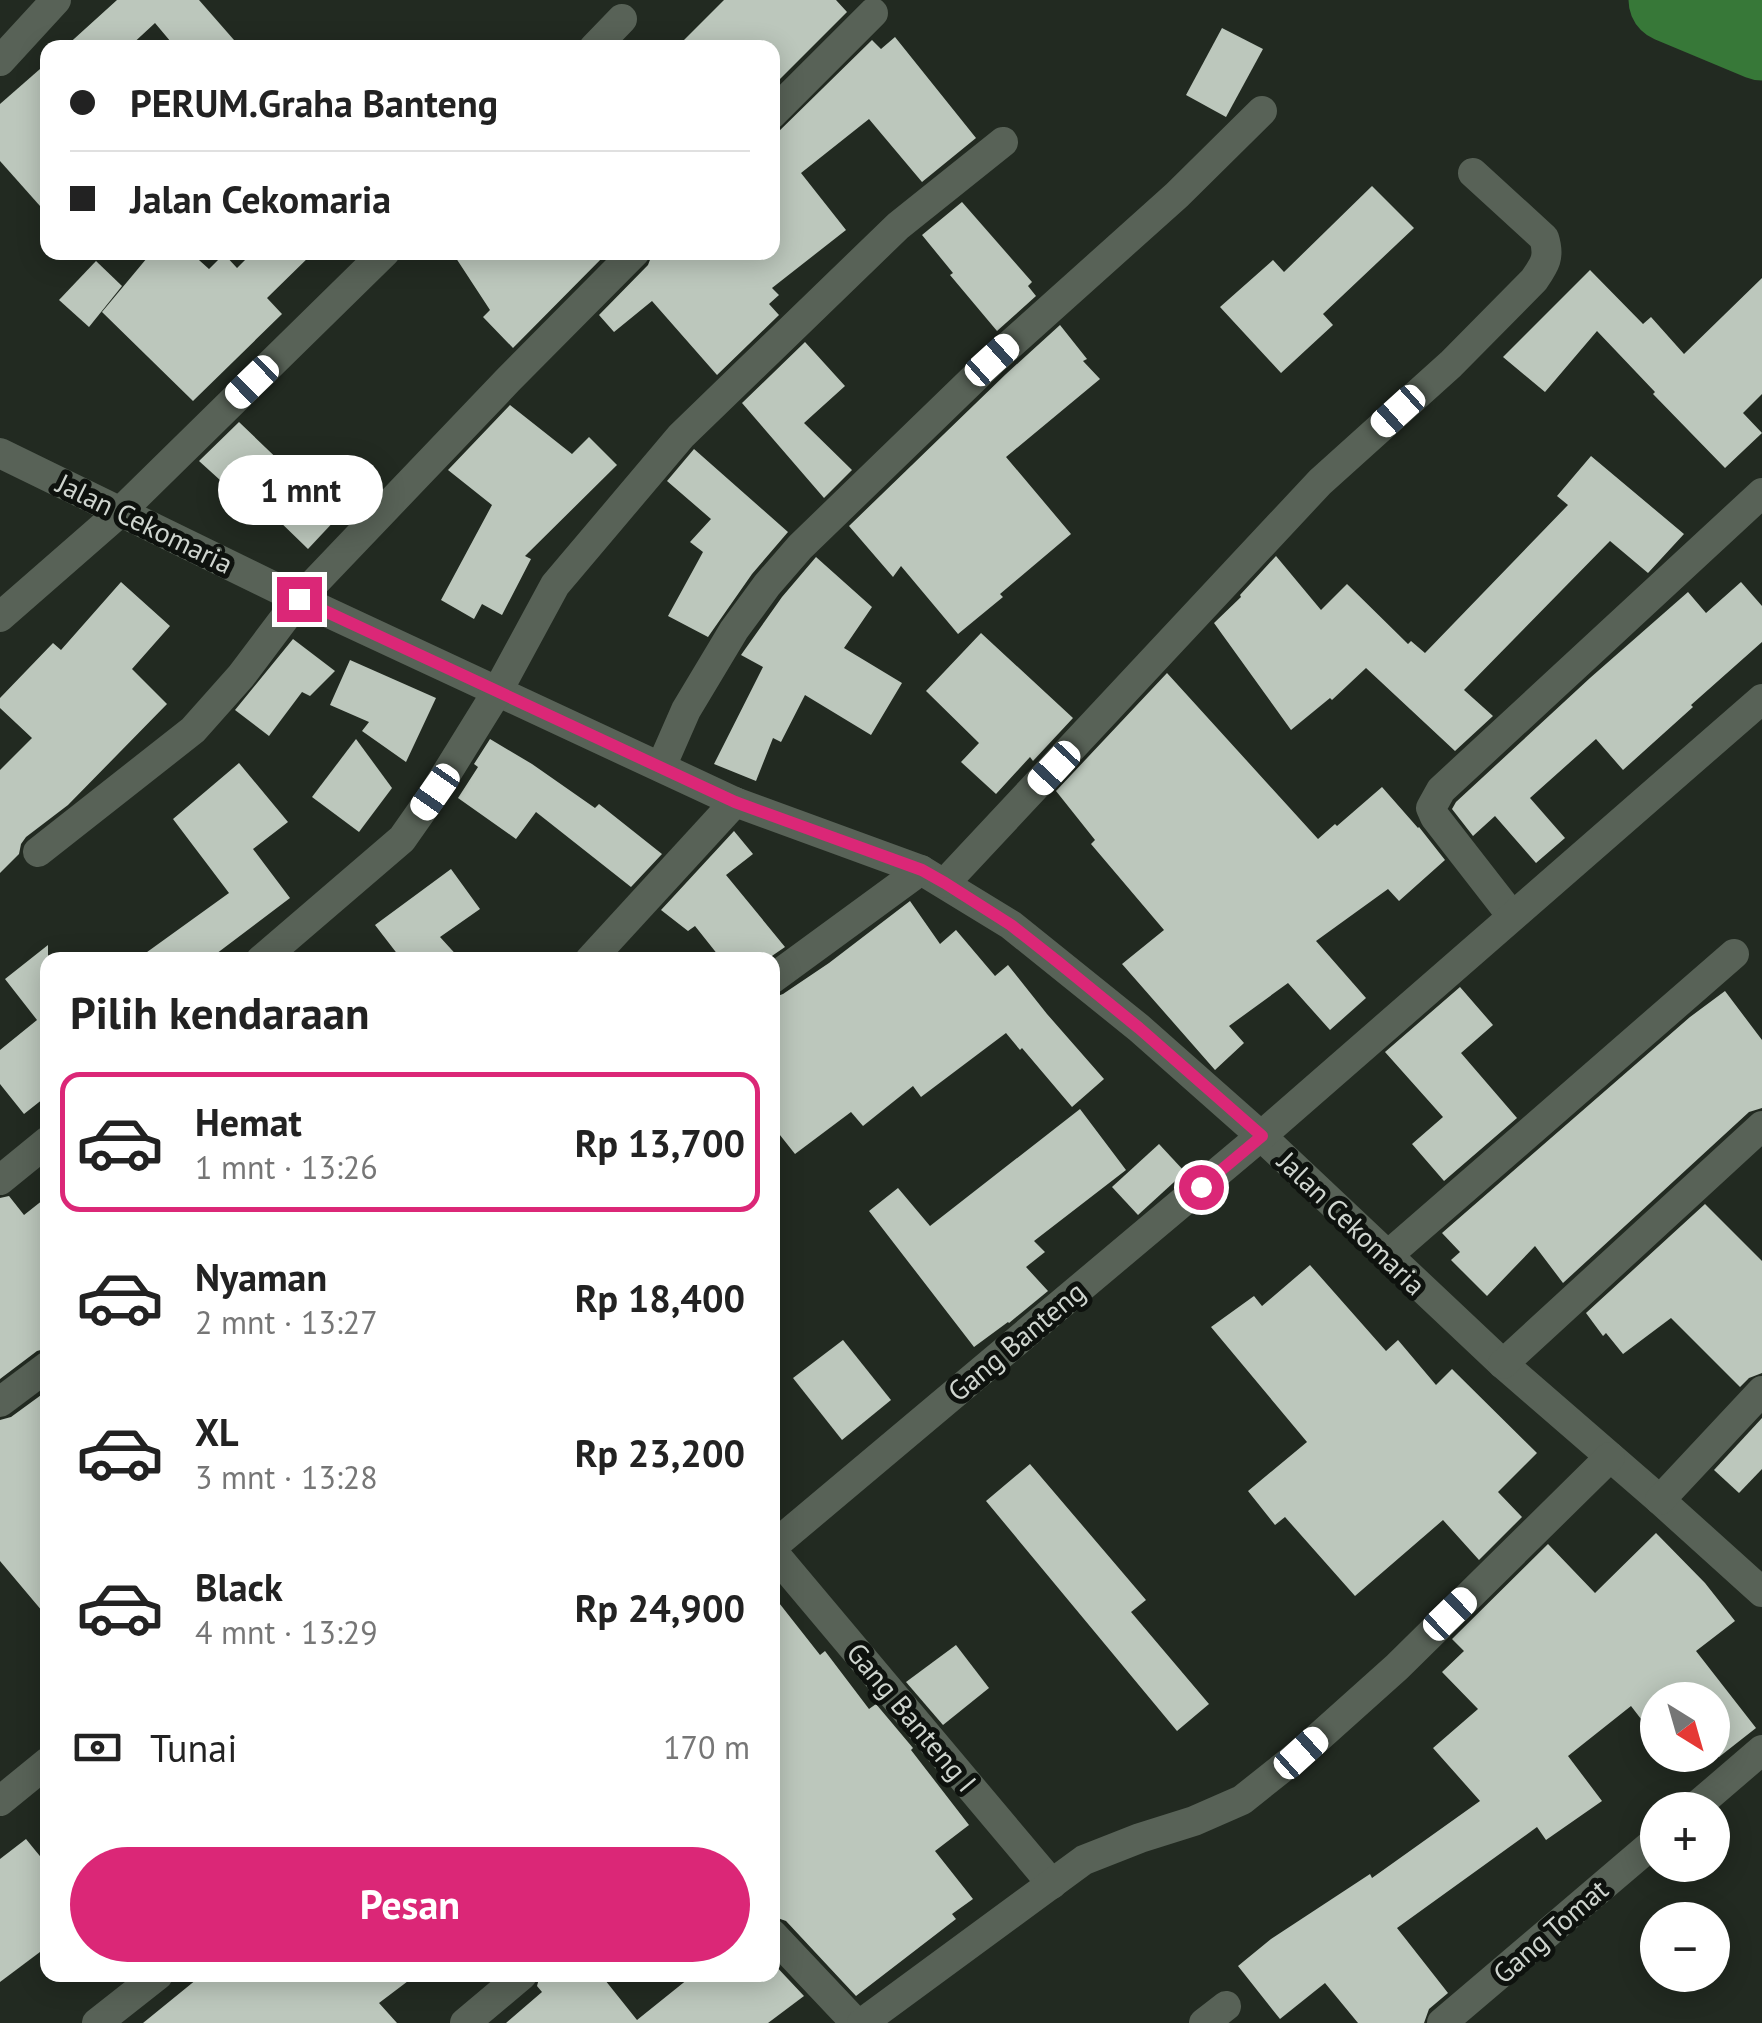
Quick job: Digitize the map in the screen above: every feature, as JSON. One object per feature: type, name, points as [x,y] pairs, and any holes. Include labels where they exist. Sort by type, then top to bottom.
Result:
[{"type":"street","points":[[0,61],[56,0]]},
{"type":"street","points":[[780,106],[873,12]]},
{"type":"street","points":[[602,40],[622,19]]},
{"type":"street","points":[[662,766],[686,710],[734,630],[800,547],[992,360],[1177,195],[1262,111]]},
{"type":"street","points":[[270,952],[402,839],[497,692],[555,585],[681,436],[898,226],[1003,142]]},
{"type":"street","points":[[780,974],[933,876],[1320,482],[1451,364],[1534,280],[1548,252],[1544,238],[1473,174]]},
{"type":"street","points":[[0,617],[120,512],[377,260]]},
{"type":"street","points":[[38,852],[193,730],[241,676],[299,599],[627,260]]},
{"type":"street","name":"Jalan Cekomaria","points":[[0,452],[299,599],[735,802],[933,876],[1011,925],[1139,1028],[1262,1136],[1502,1364],[1762,1592]]},
{"type":"street","points":[[1512,916],[1435,817],[1431,808],[1434,800],[1762,493]]},
{"type":"street","name":"Gang Banteng","points":[[780,1542],[1262,1136],[1762,699]]},
{"type":"street","points":[[597,952],[735,802]]},
{"type":"street","points":[[1387,1256],[1734,954]]},
{"type":"street","points":[[1502,1364],[1762,1126]]},
{"type":"street","points":[[0,1180],[40,1148]]},
{"type":"street","points":[[0,1402],[40,1372]]},
{"type":"street","points":[[1660,1500],[1762,1391]]},
{"type":"street","points":[[780,1942],[859,2023],[1084,1860],[1242,1800],[1397,1667],[1610,1457]]},
{"type":"street","name":"Gang Banteng I","points":[[780,1559],[1052,1884]]},
{"type":"street","points":[[1713,1792],[1762,1750]]},
{"type":"street","points":[[0,1802],[40,1769]]},
{"type":"street","name":"Gang Tomat","points":[[1442,2023],[1640,1854]]},
{"type":"street","points":[[97,2023],[149,1982]]},
{"type":"street","points":[[465,2023],[514,1982]]},
{"type":"building","points":[[117,0],[199,0],[234,40],[169,40],[155,23],[137,40],[73,40]]},
{"type":"building","points":[[724,0],[836,0],[847,12],[780,79],[780,40],[684,40]]},
{"type":"building","points":[[1222,28],[1263,49],[1226,117],[1186,95]]},
{"type":"building","points":[[895,37],[976,138],[922,182],[869,119],[801,173],[846,230],[772,288],[779,295],[769,304],[779,315],[717,375],[652,301],[614,332],[599,315],[650,260],[780,260],[780,130],[872,40],[881,49]]},
{"type":"building","points":[[40,69],[40,206],[0,161],[0,104]]},
{"type":"building","points":[[1372,186],[1414,228],[1323,314],[1333,325],[1281,373],[1220,307],[1273,260],[1284,272]]},
{"type":"building","points":[[962,202],[1032,282],[1028,286],[1036,296],[997,331],[922,235]]},
{"type":"building","points":[[145,260],[199,260],[209,269],[218,260],[230,260],[237,268],[245,260],[306,260],[267,298],[282,314],[193,401],[102,312]]},
{"type":"building","points":[[457,260],[600,260],[513,348],[483,317],[490,310]]},
{"type":"building","points":[[96,261],[122,286],[89,327],[59,300]]},
{"type":"building","points":[[1590,270],[1643,324],[1651,317],[1684,354],[1762,278],[1762,394],[1743,413],[1762,433],[1725,468],[1597,331],[1545,392],[1503,357]]},
{"type":"building","points":[[1060,325],[1100,379],[1006,457],[1071,534],[958,634],[901,566],[893,577],[849,526]]},
{"type":"building","points":[[805,342],[845,386],[804,423],[852,470],[824,498],[742,403]]},
{"type":"building","points":[[510,405],[572,454],[589,437],[617,465],[525,556],[531,559],[502,615],[482,604],[474,619],[441,600],[492,505],[448,470]]},
{"type":"building","points":[[239,422],[338,517],[308,549],[238,481],[231,490],[199,461]]},
{"type":"building","points":[[694,449],[788,532],[752,574],[708,637],[668,616],[703,552],[690,542],[711,519],[667,481]]},
{"type":"building","points":[[1591,456],[1684,534],[1648,573],[1610,541],[1464,690],[1493,716],[1455,751],[1366,668],[1332,700],[1291,730],[1214,623],[1276,556],[1321,610],[1347,584],[1408,644],[1411,641],[1425,653],[1568,505],[1557,496]]},
{"type":"building","points":[[816,557],[872,607],[844,648],[902,683],[871,735],[805,695],[781,742],[773,738],[756,781],[714,764],[763,667],[741,655]]},
{"type":"building","points":[[121,582],[170,626],[132,669],[167,704],[68,805],[26,837],[19,854],[0,873],[0,770],[32,738],[0,708],[0,698],[53,643],[61,650]]},
{"type":"building","points":[[1741,582],[1762,606],[1762,642],[1623,770],[1596,739],[1530,798],[1565,838],[1536,863],[1495,816],[1473,836],[1452,809],[1456,802],[1688,592],[1706,613]]},
{"type":"building","points":[[981,633],[1073,718],[996,794],[961,762],[979,743],[926,691]]},
{"type":"building","points":[[293,639],[335,671],[310,696],[302,692],[269,736],[235,710]]},
{"type":"building","points":[[350,660],[436,698],[406,762],[362,731],[369,722],[330,705]]},
{"type":"building","points":[[1167,673],[1318,839],[1382,787],[1445,860],[1399,901],[1388,889],[1316,941],[1366,998],[1330,1030],[1288,983],[1229,1026],[1244,1043],[1215,1070],[1122,964],[1164,930],[1091,844],[1095,840],[1056,791]]},
{"type":"building","points":[[356,739],[392,788],[359,832],[312,797]]},
{"type":"building","points":[[490,739],[595,808],[599,804],[662,854],[631,887],[536,812],[516,839],[458,798]]},
{"type":"building","points":[[239,763],[288,822],[253,849],[290,898],[219,952],[147,952],[229,893],[173,819]]},
{"type":"building","points":[[734,831],[753,854],[726,875],[785,947],[778,952],[716,952],[695,926],[688,931],[661,910]]},
{"type":"building","points":[[451,869],[480,909],[440,937],[454,952],[396,952],[375,925]]},
{"type":"building","points":[[910,901],[940,944],[956,930],[995,976],[1008,965],[1104,1079],[1072,1107],[1006,1033],[921,1097],[913,1086],[863,1126],[851,1112],[795,1154],[780,1135],[780,995]]},
{"type":"building","points":[[48,945],[48,952],[40,952],[40,1101],[24,1114],[0,1084],[0,1050],[37,1020],[5,979]]},
{"type":"building","points":[[1460,987],[1493,1025],[1461,1053],[1517,1118],[1444,1181],[1412,1144],[1443,1117],[1385,1052]]},
{"type":"building","points":[[1725,991],[1762,1040],[1762,1108],[1749,1112],[1563,1283],[1535,1246],[1487,1296],[1451,1260],[1460,1252],[1442,1233]]},
{"type":"building","points":[[1080,1109],[1126,1170],[1034,1241],[1045,1252],[1026,1267],[1048,1291],[974,1347],[869,1211],[898,1188],[930,1226]]},
{"type":"building","points":[[1159,1144],[1185,1172],[1138,1215],[1112,1187]]},
{"type":"building","points":[[9,1196],[24,1215],[40,1202],[40,1350],[0,1379],[0,1198]]},
{"type":"building","points":[[1705,1204],[1762,1261],[1762,1373],[1740,1387],[1671,1318],[1623,1354],[1586,1313]]},
{"type":"building","points":[[1310,1265],[1386,1351],[1398,1340],[1436,1385],[1452,1369],[1537,1453],[1498,1492],[1522,1517],[1479,1560],[1443,1520],[1355,1596],[1285,1517],[1275,1525],[1248,1491],[1307,1442],[1211,1327],[1254,1296],[1262,1306]]},
{"type":"building","points":[[843,1340],[891,1400],[842,1440],[793,1378]]},
{"type":"building","points":[[40,1396],[40,1608],[0,1561],[0,1420],[11,1417]]},
{"type":"building","points":[[1762,1418],[1762,1469],[1739,1493],[1714,1470]]},
{"type":"building","points":[[1030,1464],[1146,1600],[1131,1612],[1209,1704],[1177,1731],[986,1501]]},
{"type":"building","points":[[1656,1533],[1705,1583],[1735,1621],[1696,1651],[1720,1682],[1640,1682],[1640,1718],[1631,1706],[1568,1756],[1602,1801],[1546,1840],[1537,1827],[1397,1928],[1448,1993],[1429,2009],[1424,2023],[1358,2023],[1325,1983],[1280,2019],[1238,1966],[1271,1939],[1370,1874],[1372,1878],[1480,1801],[1433,1748],[1478,1709],[1442,1672],[1464,1651],[1452,1639],[1548,1544],[1595,1593]]},
{"type":"building","points":[[780,1604],[820,1655],[825,1651],[869,1709],[876,1704],[969,1825],[935,1851],[973,1899],[952,1914],[956,1919],[856,1996],[780,1919]]},
{"type":"building","points":[[956,1645],[989,1688],[943,1725],[906,1682]]},
{"type":"building","points":[[1730,1695],[1756,1728],[1730,1748]]},
{"type":"building","points":[[26,1839],[40,1856],[40,1952],[0,1982],[0,1859]]},
{"type":"building","points":[[780,1970],[804,1996],[768,2023],[506,2023],[542,1992],[538,1982],[607,1982],[637,2020],[684,1982],[780,1982]]},
{"type":"building","points":[[193,1982],[407,1982],[379,2003],[397,2023],[143,2023]]},
{"type":"waterway","points":[[1671,0],[1762,38]]},
{"type":"route","points":[[299,599],[735,802],[922,870],[1011,925],[1139,1028],[1262,1136],[1201,1187]]}]
